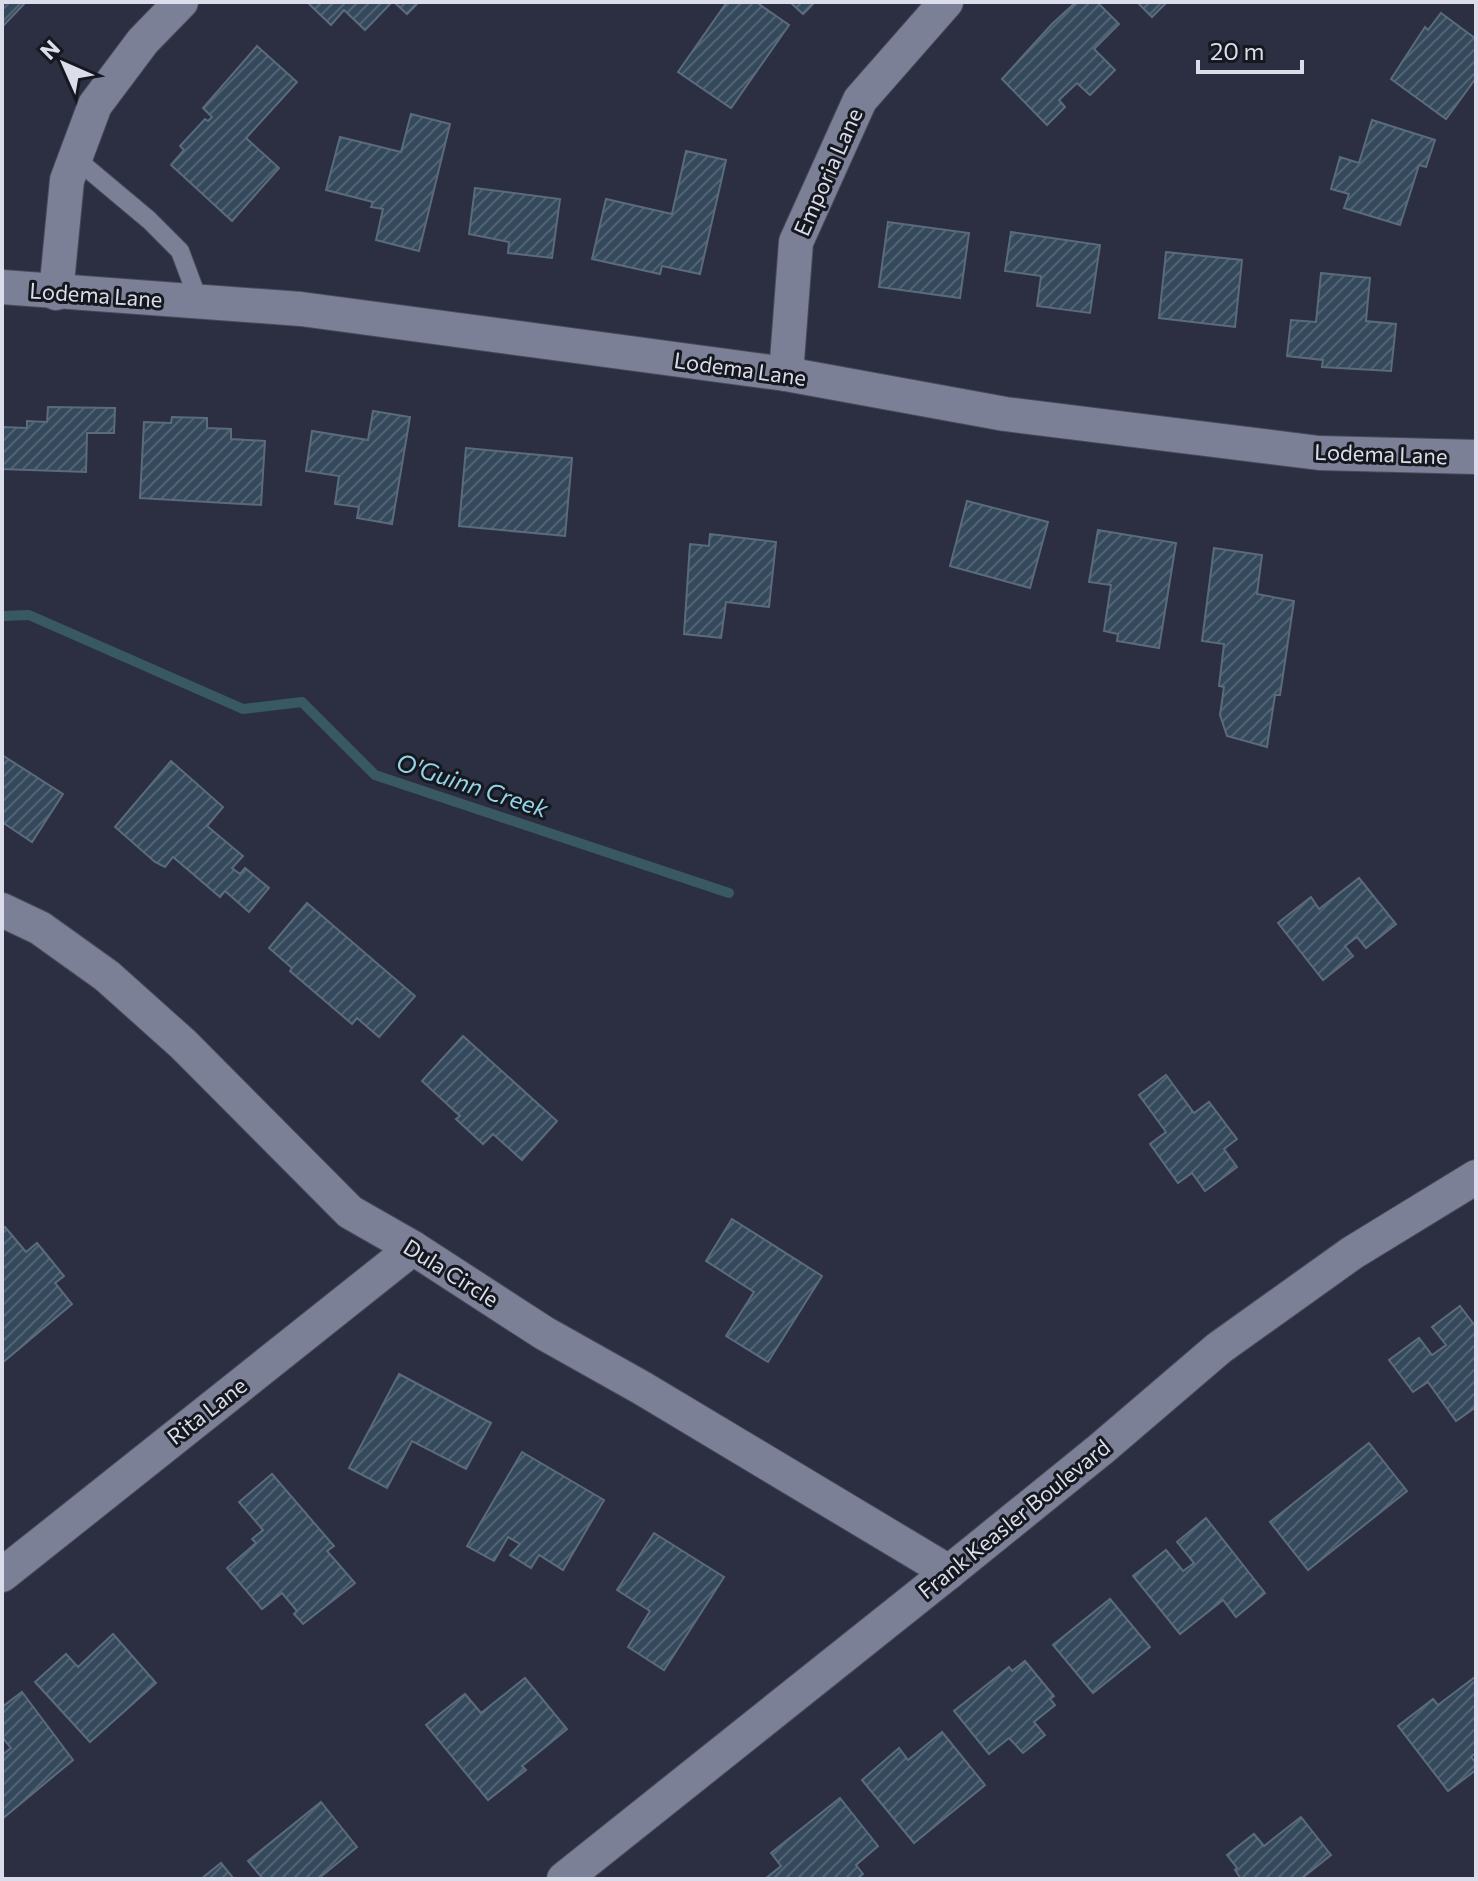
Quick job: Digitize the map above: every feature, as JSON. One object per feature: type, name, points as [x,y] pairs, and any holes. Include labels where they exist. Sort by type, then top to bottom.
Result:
[{"type":"street","points":[[56,293],[67,180],[95,105],[143,41],[181,2]]},
{"type":"street","name":"Emporia Lane","points":[[786,374],[796,242],[860,100],[946,2]]},
{"type":"street","name":"Lodema Lane","points":[[2,287],[301,309],[786,374],[1005,414],[1319,453],[1476,457]]},
{"type":"street","name":"Dula Circle","points":[[2,910],[40,928],[107,976],[183,1044],[350,1212],[413,1248],[544,1333],[642,1388],[949,1572]]},
{"type":"street","name":"Frank Keasler Boulevard","points":[[564,1879],[1101,1449],[1219,1348],[1352,1253],[1476,1177]]},
{"type":"street","name":"Rita Lane","points":[[2,1575],[413,1248]]},
{"type":"lane","points":[[75,158],[149,220],[180,251],[199,302]]},
{"type":"building","points":[[2,2],[26,2],[2,27]]},
{"type":"building","points":[[307,2],[392,2],[365,30],[344,10],[331,25]]},
{"type":"building","points":[[394,2],[419,2],[407,14]]},
{"type":"building","points":[[727,2],[756,2],[789,25],[731,108],[678,72]]},
{"type":"building","points":[[790,2],[815,2],[803,14]]},
{"type":"building","points":[[1076,2],[1097,2],[1119,24],[1094,49],[1115,70],[1090,95],[1077,83],[1059,100],[1065,107],[1047,125],[1002,79]]},
{"type":"building","points":[[1137,2],[1167,2],[1152,17]]},
{"type":"building","points":[[1441,13],[1476,39],[1476,78],[1446,119],[1391,79],[1425,27],[1428,30]]},
{"type":"building","points":[[257,46],[297,82],[246,138],[279,168],[232,221],[171,165],[184,150],[180,146],[205,119],[208,121],[212,117],[203,108]]},
{"type":"building","points":[[411,114],[450,124],[419,251],[376,240],[383,209],[371,207],[373,202],[326,190],[340,137],[401,152]]},
{"type":"building","points":[[1372,120],[1435,140],[1426,167],[1419,165],[1400,225],[1344,208],[1349,194],[1331,189],[1340,157],[1359,163]]},
{"type":"building","points":[[686,151],[726,160],[700,274],[662,266],[660,274],[592,259],[606,199],[672,214]]},
{"type":"building","points":[[475,188],[560,199],[552,258],[508,253],[509,242],[469,234]]},
{"type":"building","points":[[888,222],[969,233],[960,298],[879,287]]},
{"type":"building","points":[[1011,232],[1100,245],[1090,313],[1037,306],[1041,276],[1005,271]]},
{"type":"building","points":[[1166,252],[1242,260],[1235,327],[1159,318]]},
{"type":"building","points":[[1321,273],[1370,278],[1366,321],[1396,324],[1391,371],[1322,367],[1323,360],[1287,356],[1291,320],[1316,322]]},
{"type":"building","points":[[48,407],[115,408],[114,433],[87,433],[86,472],[2,469],[3,427],[27,428],[27,421],[47,422]]},
{"type":"building","points":[[373,411],[410,417],[392,524],[357,518],[359,507],[335,504],[339,476],[306,471],[312,431],[368,440]]},
{"type":"building","points":[[172,417],[207,418],[207,428],[231,429],[231,439],[265,441],[261,505],[140,498],[144,422],[171,423]]},
{"type":"building","points":[[466,448],[572,458],[565,536],[459,526]]},
{"type":"building","points":[[967,501],[1048,522],[1030,588],[950,566]]},
{"type":"building","points":[[1098,530],[1176,543],[1159,648],[1117,641],[1118,634],[1104,631],[1111,585],[1089,582]]},
{"type":"building","points":[[710,534],[776,542],[769,607],[726,602],[721,638],[684,634],[690,544],[709,546]]},
{"type":"building","points":[[1214,548],[1262,555],[1257,594],[1294,601],[1280,695],[1275,695],[1267,747],[1227,736],[1220,715],[1224,687],[1219,686],[1224,644],[1202,641]]},
{"type":"building","points":[[2,755],[63,794],[32,842],[2,822]]},
{"type":"building","points":[[171,761],[223,807],[207,826],[243,856],[232,868],[240,874],[245,868],[269,888],[249,912],[225,891],[220,897],[173,857],[165,867],[155,862],[115,827]]},
{"type":"building","points":[[1359,878],[1396,924],[1366,948],[1357,937],[1345,946],[1353,956],[1323,980],[1278,923],[1311,897],[1319,909]]},
{"type":"building","points":[[307,903],[415,996],[379,1037],[357,1018],[352,1024],[290,971],[292,968],[269,948]]},
{"type":"building","points":[[463,1036],[557,1121],[522,1160],[493,1134],[483,1144],[456,1119],[460,1116],[422,1081]]},
{"type":"building","points":[[1166,1075],[1194,1113],[1209,1102],[1237,1139],[1224,1149],[1237,1167],[1205,1191],[1192,1173],[1178,1183],[1150,1144],[1166,1132],[1139,1095]]},
{"type":"building","points":[[732,1219],[822,1276],[768,1362],[726,1336],[754,1292],[706,1261]]},
{"type":"building","points":[[5,1227],[26,1252],[37,1243],[64,1276],[55,1283],[72,1304],[2,1363],[2,1230]]},
{"type":"building","points":[[1460,1306],[1476,1327],[1476,1407],[1456,1421],[1428,1382],[1413,1392],[1389,1360],[1419,1338],[1432,1355],[1446,1345],[1432,1327]]},
{"type":"building","points":[[399,1374],[491,1423],[466,1469],[412,1441],[387,1488],[349,1468]]},
{"type":"building","points":[[1369,1443],[1407,1491],[1308,1570],[1270,1522]]},
{"type":"building","points":[[522,1452],[604,1500],[563,1570],[539,1555],[531,1568],[510,1555],[520,1544],[508,1537],[494,1561],[467,1546]]},
{"type":"building","points":[[272,1474],[334,1546],[327,1551],[355,1583],[303,1624],[282,1593],[262,1609],[227,1568],[256,1543],[252,1539],[263,1530],[239,1502]]},
{"type":"building","points":[[1206,1518],[1265,1593],[1236,1617],[1223,1600],[1180,1634],[1133,1576],[1166,1550],[1183,1571],[1194,1563],[1177,1542]]},
{"type":"building","points":[[654,1533],[724,1577],[664,1670],[628,1647],[650,1611],[617,1590]]},
{"type":"building","points":[[1110,1599],[1150,1647],[1093,1693],[1053,1645]]},
{"type":"building","points":[[113,1634],[156,1683],[90,1742],[35,1682],[66,1654],[78,1667]]},
{"type":"building","points":[[1025,1661],[1054,1696],[1050,1699],[1055,1705],[1034,1722],[1045,1735],[1023,1753],[1009,1738],[989,1754],[954,1711],[1009,1667],[1012,1671]]},
{"type":"building","points":[[1475,1677],[1476,1753],[1471,1757],[1476,1763],[1476,1770],[1448,1791],[1398,1726],[1433,1699],[1438,1705]]},
{"type":"building","points":[[525,1678],[567,1729],[522,1766],[526,1770],[488,1800],[426,1725],[465,1694],[481,1713]]},
{"type":"building","points":[[22,1692],[73,1760],[2,1819],[2,1755],[11,1748],[2,1737],[2,1707]]},
{"type":"building","points":[[942,1732],[985,1785],[914,1843],[862,1780],[899,1748],[908,1760]]},
{"type":"building","points":[[840,1798],[878,1846],[856,1865],[863,1874],[857,1879],[765,1879],[781,1866],[771,1853]]},
{"type":"building","points":[[321,1802],[357,1847],[318,1879],[263,1879],[248,1861]]},
{"type":"building","points":[[1301,1817],[1331,1855],[1301,1879],[1241,1879],[1227,1855],[1254,1834],[1264,1846]]},
{"type":"building","points":[[221,1863],[234,1879],[201,1879]]},
{"type":"waterway","name":"O'Guinn Creek","points":[[2,616],[29,615],[243,709],[302,702],[375,775],[729,893]]}]
